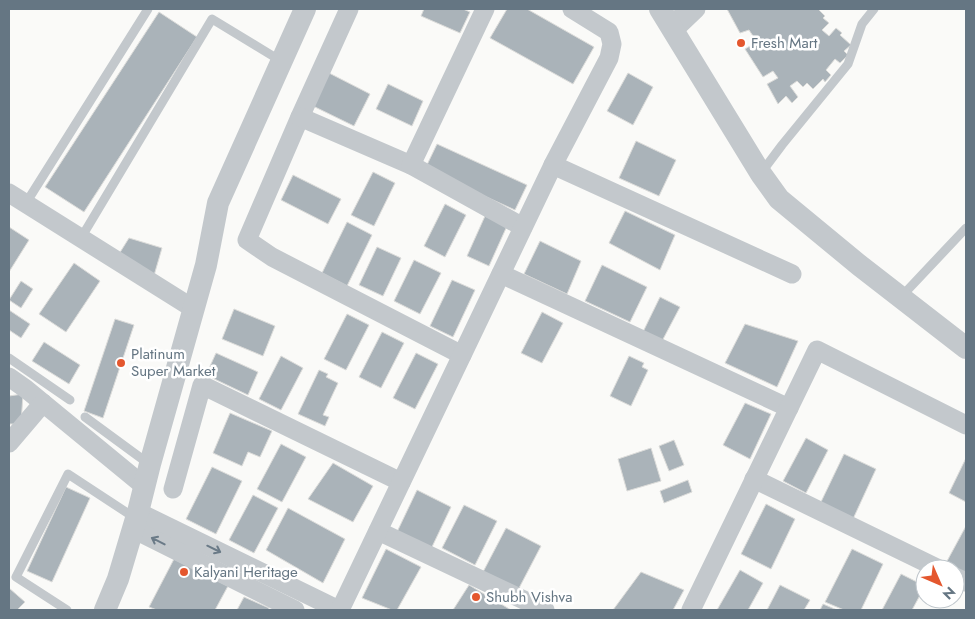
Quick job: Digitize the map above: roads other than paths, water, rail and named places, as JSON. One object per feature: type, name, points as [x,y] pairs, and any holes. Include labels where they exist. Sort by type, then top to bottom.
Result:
[{"type":"street","points":[[104,610],[118,579],[136,519],[206,265],[218,203],[305,9]]},
{"type":"street","points":[[349,9],[247,240],[272,257],[462,355]]},
{"type":"street","points":[[411,165],[486,9]]},
{"type":"street","points":[[136,519],[339,610],[553,165],[609,58],[612,44],[609,32],[572,9]]},
{"type":"street","points":[[696,9],[671,18],[761,174],[779,199],[859,265],[966,348]]},
{"type":"street","points":[[300,117],[411,165],[523,227]]},
{"type":"street","points":[[553,165],[792,274]]},
{"type":"street","points":[[9,192],[194,309]]},
{"type":"street","points":[[501,274],[789,408]]},
{"type":"street","points":[[690,610],[817,350],[966,425]]},
{"type":"street","points":[[9,377],[147,475]]},
{"type":"street","points":[[174,488],[202,385],[401,482]]},
{"type":"street","points":[[9,443],[44,403]]},
{"type":"street","points":[[754,479],[918,559]]},
{"type":"street","points":[[136,519],[295,610]]},
{"type":"street","points":[[378,531],[545,610]]},
{"type":"lane","points":[[26,203],[148,9]]},
{"type":"lane","points":[[761,174],[782,145],[848,64],[862,24],[874,9]]},
{"type":"lane","points":[[81,238],[212,19],[281,61]]},
{"type":"lane","points":[[901,297],[966,228]]},
{"type":"lane","points":[[9,358],[70,400]]},
{"type":"lane","points":[[85,417],[147,475]]},
{"type":"lane","points":[[67,610],[16,578],[68,474],[136,519]]},
{"type":"place","name":"Fresh Mart","points":[[741,43]]},
{"type":"place","name":"Platinum Super Market","points":[[121,363]]},
{"type":"place","name":"Kalyani Heritage","points":[[184,572]]},
{"type":"place","name":"Shubh Vishva","points":[[476,597]]}]
